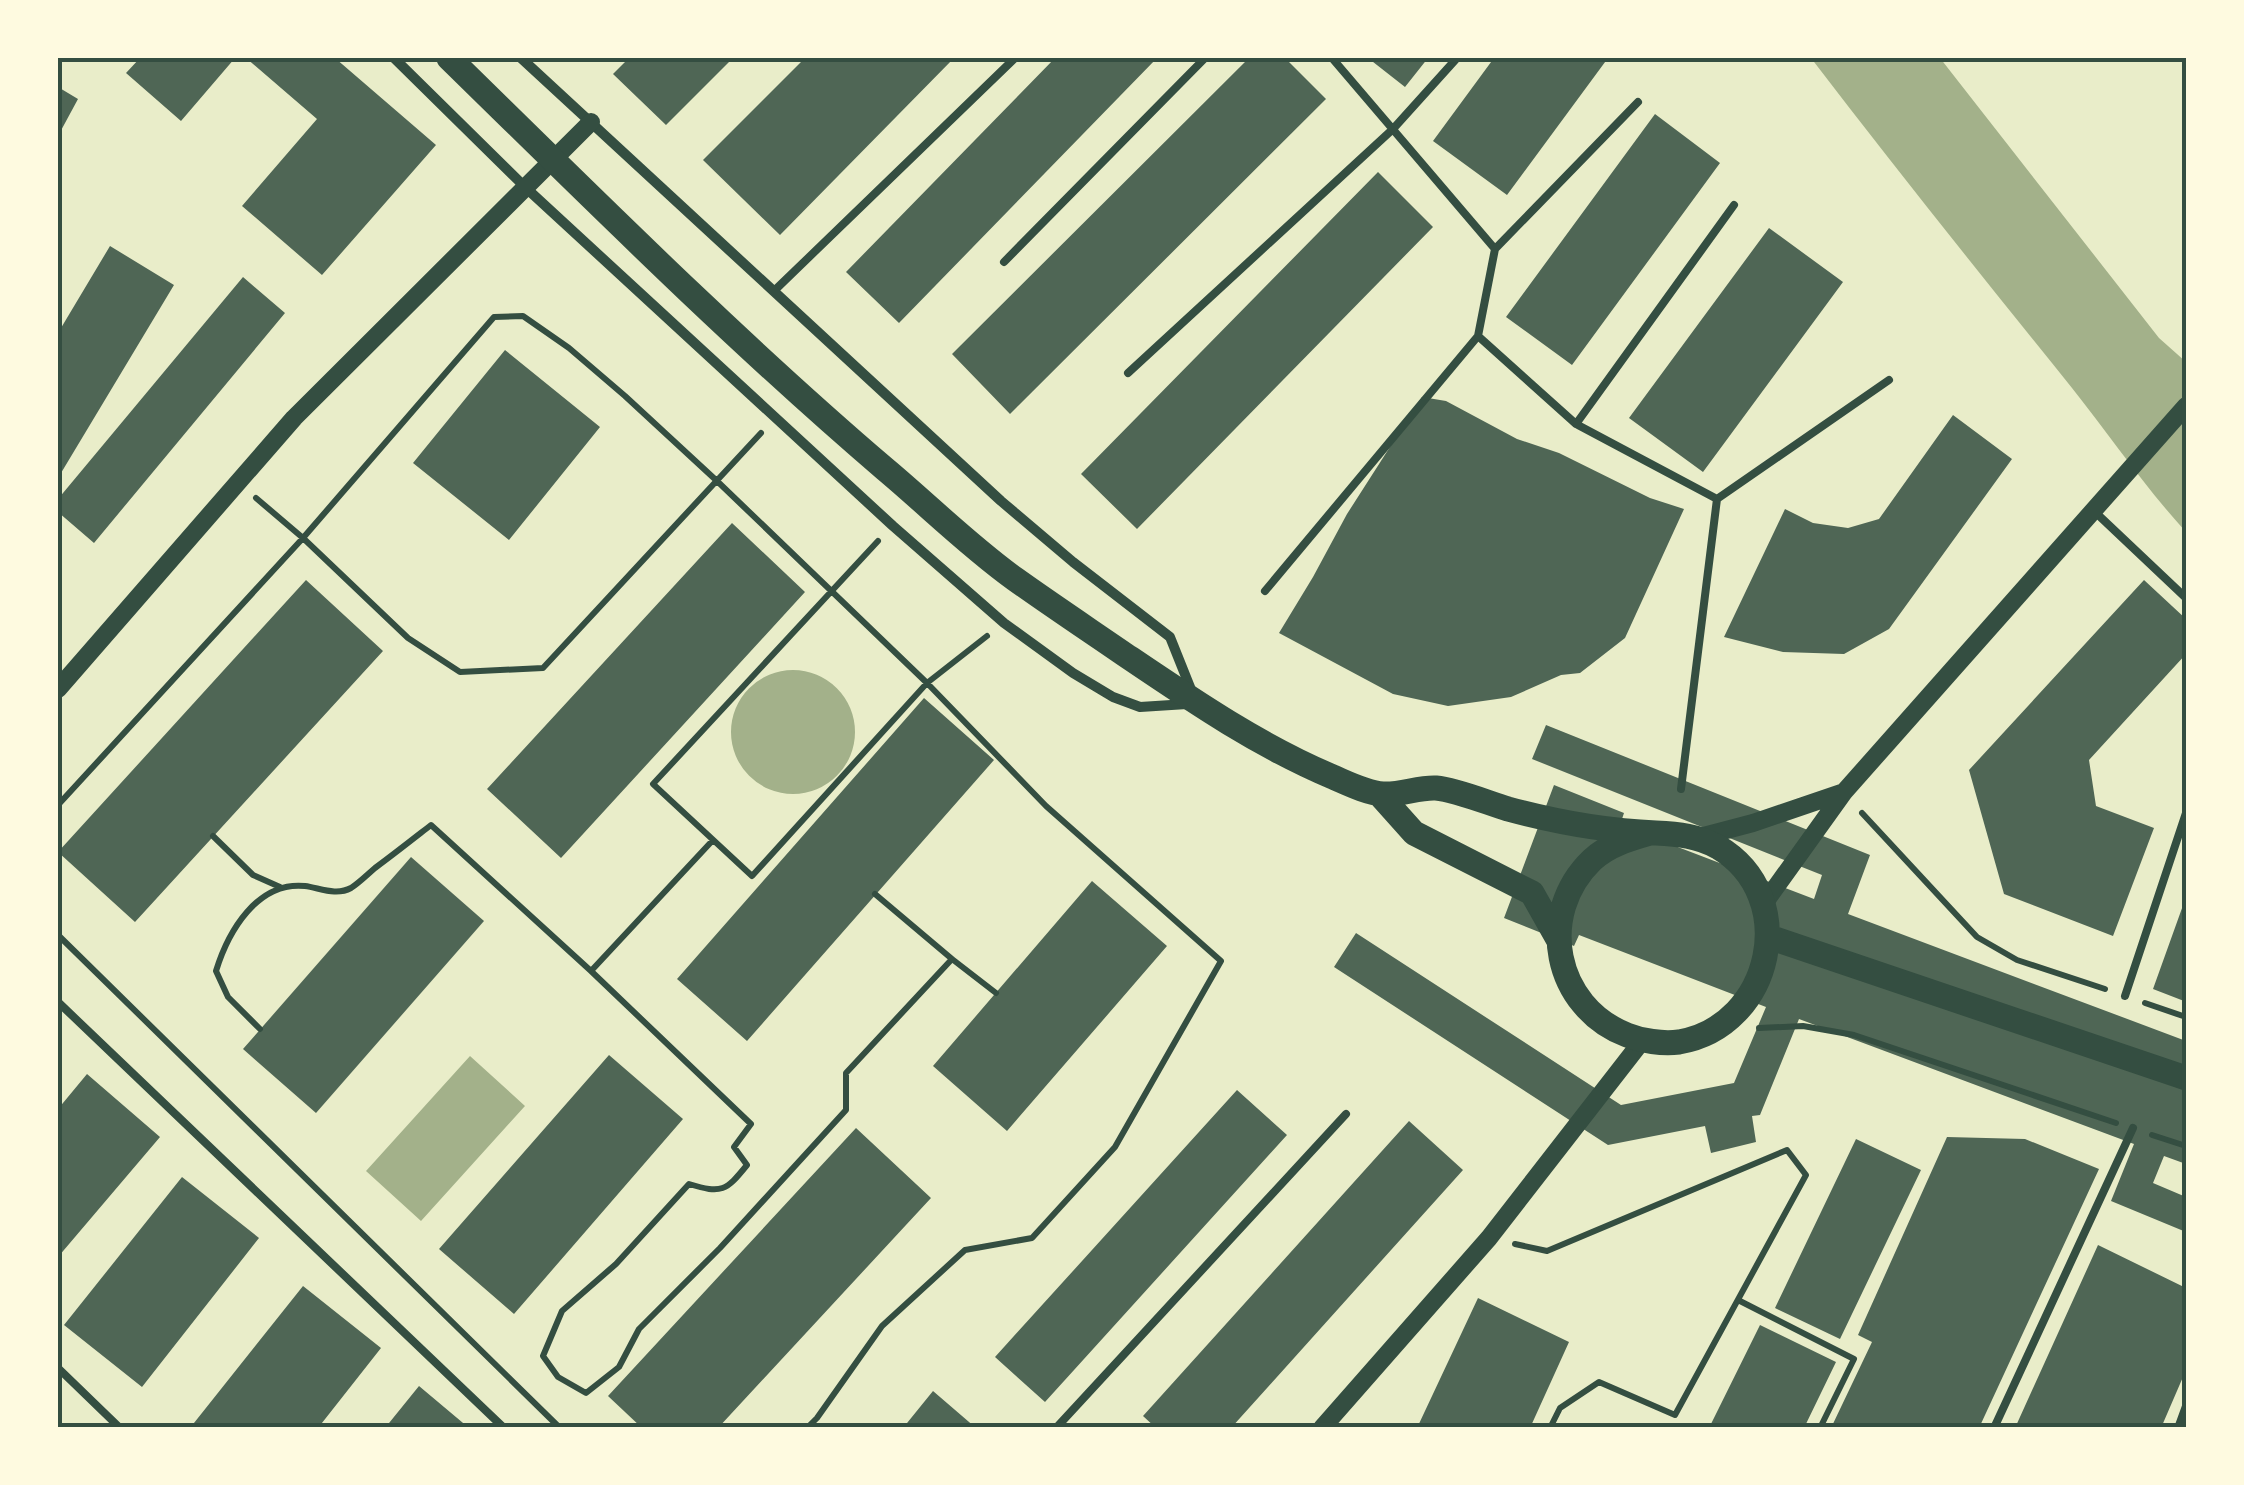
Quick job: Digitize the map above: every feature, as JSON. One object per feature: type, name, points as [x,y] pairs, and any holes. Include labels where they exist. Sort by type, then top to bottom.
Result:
[{"type":"main road","points":[[448,58],[797,394],[1011,576],[1196,704],[1293,759],[1380,794],[1436,788],[1567,823],[1686,834],[1720,848],[1747,872],[1764,905],[1769,938],[1760,977],[1742,1008],[1713,1030],[1678,1042],[1642,1041],[1609,1028],[1582,1005],[1564,974],[1558,939],[1562,909],[1575,881],[1594,858],[1620,842],[1650,833]]},
{"type":"main road","points":[[1380,794],[1414,833],[1532,894],[1558,939]]},
{"type":"main road","points":[[1769,938],[2186,1078]]},
{"type":"street","points":[[394,58],[525,188],[1004,623],[1073,674],[1113,697],[1140,706],[1196,704],[1170,637],[1001,501],[521,58]]},
{"type":"street","points":[[58,689],[294,418],[590,122]]},
{"type":"street","points":[[1764,905],[1844,792],[2186,406]]},
{"type":"street","points":[[1696,838],[1844,792]]},
{"type":"street","points":[[1322,1428],[1489,1238],[1642,1041]]},
{"type":"lane","points":[[775,290],[1014,58]]},
{"type":"lane","points":[[1004,262],[1205,58]]},
{"type":"lane","points":[[1332,58],[1495,249]]},
{"type":"lane","points":[[1128,373],[1393,129],[1457,58]]},
{"type":"lane","points":[[1265,591],[1478,336],[1495,249],[1638,102]]},
{"type":"lane","points":[[1576,424],[1734,205]]},
{"type":"lane","points":[[1478,336],[1576,424],[1716,499]]},
{"type":"lane","points":[[1682,789],[1716,499],[1888,380]]},
{"type":"lane","points":[[2094,511],[2186,598]]},
{"type":"lane","points":[[2126,996],[2186,813]]},
{"type":"lane","points":[[58,1002],[504,1428]]},
{"type":"lane","points":[[1056,1428],[1346,1114]]},
{"type":"lane","points":[[1994,1428],[2133,1128]]},
{"type":"lane","points":[[58,1368],[120,1428]]},
{"type":"lane","points":[[2178,1428],[2186,1406]]},
{"type":"path","points":[[58,805],[302,538],[494,317],[522,316],[568,348],[831,590],[1046,806],[1222,960],[1115,1147],[1032,1238],[965,1250],[882,1326],[807,1428]]},
{"type":"path","points":[[238,482],[408,638],[460,672],[543,668],[775,418]]},
{"type":"path","points":[[893,526],[653,784],[752,876],[927,683],[1004,623]]},
{"type":"path","points":[[1844,792],[1977,937],[2017,960],[2186,1017]]},
{"type":"path","points":[[260,1029],[228,996],[216,971],[224,944],[235,927],[263,896],[281,887],[348,890],[431,824],[751,1124],[734,1147],[747,1165],[730,1187],[710,1190],[688,1184],[616,1264],[562,1311],[543,1356],[558,1376],[586,1393],[619,1367],[639,1329],[720,1248],[846,1110],[846,1073],[952,959]]},
{"type":"path","points":[[214,836],[254,874],[281,887]]},
{"type":"path","points":[[591,971],[713,840]]},
{"type":"path","points":[[875,894],[996,993]]},
{"type":"path","points":[[58,936],[560,1428]]},
{"type":"path","points":[[1713,1030],[1803,1026],[1854,1035],[2186,1146]]},
{"type":"path","points":[[1489,1238],[1547,1251],[1787,1150],[1806,1175],[1675,1415],[1599,1382],[1560,1408],[1550,1428]]},
{"type":"path","points":[[1738,1300],[1854,1358],[1820,1428]]},
{"type":"shaded area","points":[[1811,58],[1940,58],[2159,338],[2186,362],[2186,532],[1940,224]]},
{"type":"shaded area","points":[[793,670],[817,675],[837,688],[850,708],[855,732],[850,756],[837,776],[817,789],[793,794],[769,789],[749,776],[736,756],[731,732],[736,708],[749,688],[769,675]]},
{"type":"shaded area","points":[[470,1056],[525,1106],[421,1221],[366,1171]]},
{"type":"building","points":[[140,58],[235,58],[181,121],[126,73]]},
{"type":"building","points":[[246,58],[335,58],[436,145],[322,275],[242,206],[317,119]]},
{"type":"building","points":[[629,58],[733,58],[666,125],[613,74]]},
{"type":"building","points":[[805,58],[954,58],[780,235],[703,160]]},
{"type":"building","points":[[1055,58],[1157,58],[899,323],[846,272]]},
{"type":"building","points":[[1249,58],[1285,58],[1326,99],[1010,414],[952,354]]},
{"type":"building","points":[[1368,58],[1428,58],[1405,87]]},
{"type":"building","points":[[1494,58],[1608,58],[1507,195],[1433,141]]},
{"type":"building","points":[[58,87],[78,99],[58,136]]},
{"type":"building","points":[[1655,114],[1720,163],[1572,365],[1506,317]]},
{"type":"building","points":[[1378,172],[1433,227],[1137,529],[1081,474]]},
{"type":"building","points":[[1769,228],[1843,282],[1703,472],[1629,418]]},
{"type":"building","points":[[110,246],[174,285],[58,478],[58,333]]},
{"type":"building","points":[[243,277],[285,313],[94,543],[58,512],[58,499]]},
{"type":"building","points":[[505,350],[600,427],[509,540],[413,463]]},
{"type":"building","points":[[1422,397],[1446,401],[1517,439],[1559,453],[1650,498],[1684,509],[1625,638],[1580,673],[1561,675],[1511,697],[1448,706],[1393,694],[1279,633],[1347,514]]},
{"type":"building","points":[[1953,415],[2012,459],[1889,629],[1844,654],[1783,652],[1724,637],[1785,509],[1813,523],[1848,528],[1879,519]]},
{"type":"building","points":[[732,523],[805,592],[561,858],[487,789]]},
{"type":"building","points":[[306,580],[383,651],[135,922],[58,852]]},
{"type":"building","points":[[2144,580],[2186,619],[2186,654],[2089,760],[2096,806],[2154,828],[2113,936],[2004,894],[1969,770]]},
{"type":"building","points":[[924,698],[994,760],[747,1041],[677,979]]},
{"type":"building","points":[[1546,725],[1870,855],[1848,914],[2186,1041],[2186,1164],[2164,1156],[2153,1183],[2186,1197],[2186,1232],[2111,1201],[2134,1144],[1799,1019],[1760,1115],[1752,1116],[1756,1142],[1711,1153],[1705,1126],[1608,1145],[1334,967],[1356,933],[1621,1105],[1734,1083],[1766,1007],[1579,935],[1574,946],[1504,918],[1554,785],[1624,813],[1620,825],[1814,899],[1822,875],[1532,759]]},
{"type":"building","points":[[411,857],[484,921],[316,1113],[243,1049]]},
{"type":"building","points":[[1092,881],[1167,946],[1007,1131],[933,1066]]},
{"type":"building","points":[[2186,897],[2186,994],[2184,1001],[2153,989]]},
{"type":"building","points":[[609,1055],[683,1119],[514,1314],[439,1249]]},
{"type":"building","points":[[87,1074],[160,1137],[58,1257],[58,1109]]},
{"type":"building","points":[[1237,1090],[1287,1135],[1045,1402],[995,1357]]},
{"type":"building","points":[[1409,1121],[1463,1170],[1231,1428],[1156,1428],[1143,1416]]},
{"type":"building","points":[[856,1128],[931,1198],[718,1428],[642,1428],[608,1396]]},
{"type":"building","points":[[1947,1137],[2025,1139],[2099,1169],[1979,1428],[1831,1428],[1872,1342],[1858,1335]]},
{"type":"building","points":[[1856,1139],[1921,1170],[1840,1339],[1775,1308]]},
{"type":"building","points":[[182,1177],[259,1238],[142,1387],[64,1325]]},
{"type":"building","points":[[2098,1245],[2186,1288],[2186,1370],[2161,1428],[2015,1428]]},
{"type":"building","points":[[303,1286],[381,1348],[318,1428],[190,1428]]},
{"type":"building","points":[[1478,1298],[1569,1342],[1530,1428],[1417,1428]]},
{"type":"building","points":[[1760,1325],[1836,1362],[1804,1428],[1709,1428]]},
{"type":"building","points":[[419,1386],[469,1428],[385,1428]]},
{"type":"building","points":[[933,1391],[976,1428],[903,1428]]}]
